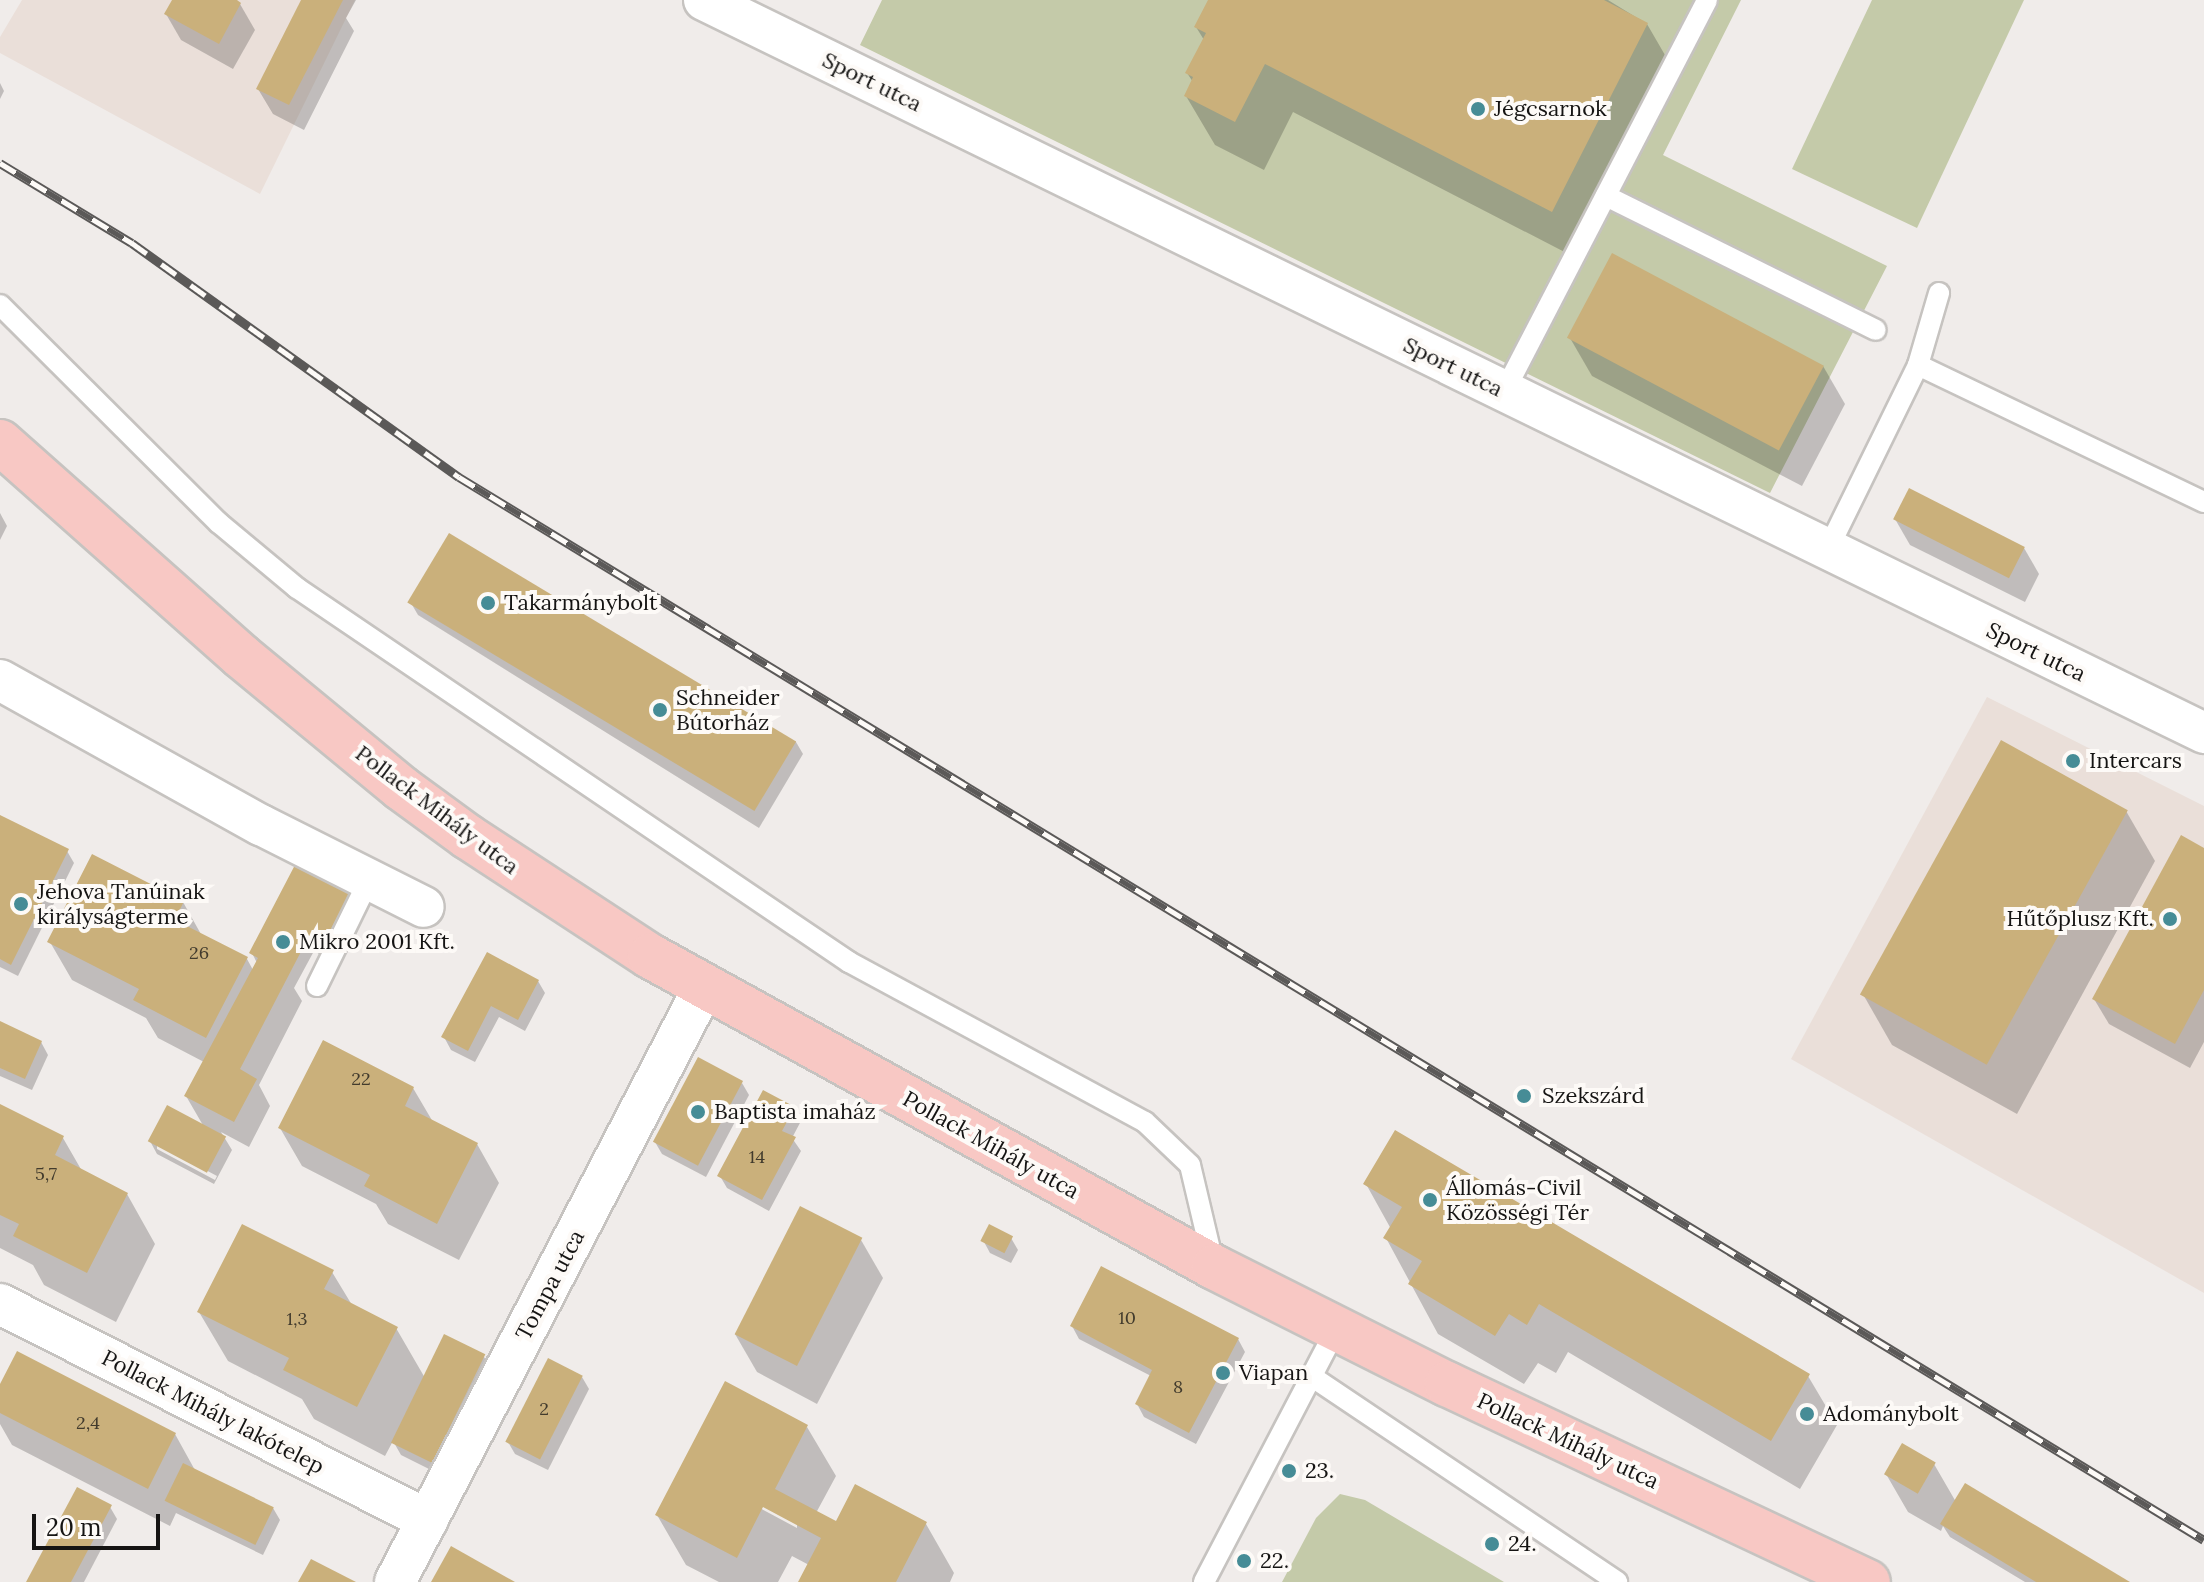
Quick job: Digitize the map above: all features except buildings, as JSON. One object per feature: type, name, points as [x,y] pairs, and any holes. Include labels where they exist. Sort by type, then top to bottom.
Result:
[{"type":"main road","name":"Pollack Mihály utca","points":[[0,442],[241,656],[401,788],[563,901],[704,987],[1214,1267],[1868,1582]]},
{"type":"street","name":"Sport utca","points":[[704,0],[2204,733]]},
{"type":"street","points":[[0,680],[424,907]]},
{"type":"street","name":"Tompa utca","points":[[395,1582],[704,987]]},
{"type":"street","name":"Pollack Mihály lakótelep","points":[[0,1304],[427,1520]]},
{"type":"lane","points":[[1504,392],[1707,0]]},
{"type":"lane","points":[[1606,196],[1876,330]]},
{"type":"lane","points":[[1827,551],[1918,365],[1939,293]]},
{"type":"lane","points":[[0,305],[219,523],[297,588],[849,962],[1145,1122],[1190,1165],[1214,1267]]},
{"type":"lane","points":[[1918,365],[2204,502]]},
{"type":"lane","points":[[317,986],[369,880]]},
{"type":"lane","points":[[1204,1582],[1337,1328]]},
{"type":"lane","points":[[1311,1376],[1617,1582]]},
{"type":"shaded area","points":[[22,0],[355,0],[260,194],[0,53],[0,37]]},
{"type":"shaded area","points":[[1987,697],[2204,806],[2204,1293],[1791,1059]]},
{"type":"green space","points":[[882,0],[1741,0],[1663,155],[1887,266],[1770,493],[860,45]]},
{"type":"green space","points":[[1872,0],[2024,0],[1917,228],[1792,169]]},
{"type":"green space","points":[[1340,1494],[1365,1500],[1504,1582],[1282,1582],[1316,1518]]},
{"type":"railway","points":[[0,163],[132,243],[459,477],[2204,1540]]},
{"type":"place","name":"Jégcsarnok","points":[[1478,109]]},
{"type":"place","name":"Takarmánybolt","points":[[488,603]]},
{"type":"place","name":"Schneider Bútorház","points":[[660,710]]},
{"type":"place","name":"Intercars","points":[[2073,761]]},
{"type":"place","name":"Jehova Tanúinak királyságterme","points":[[21,904]]},
{"type":"place","name":"Hűtőplusz Kft.","points":[[2170,919]]},
{"type":"place","name":"Mikro 2001 Kft.","points":[[283,942]]},
{"type":"place","name":"Szekszárd","points":[[1524,1096]]},
{"type":"place","name":"Baptista imaház","points":[[698,1112]]},
{"type":"place","name":"Állomás-Civil Közösségi Tér","points":[[1430,1200]]},
{"type":"place","name":"Viapan","points":[[1223,1373]]},
{"type":"place","name":"Adománybolt","points":[[1807,1414]]},
{"type":"place","name":"23.","points":[[1289,1471]]},
{"type":"place","name":"24.","points":[[1492,1544]]},
{"type":"place","name":"22.","points":[[1244,1561]]}]
